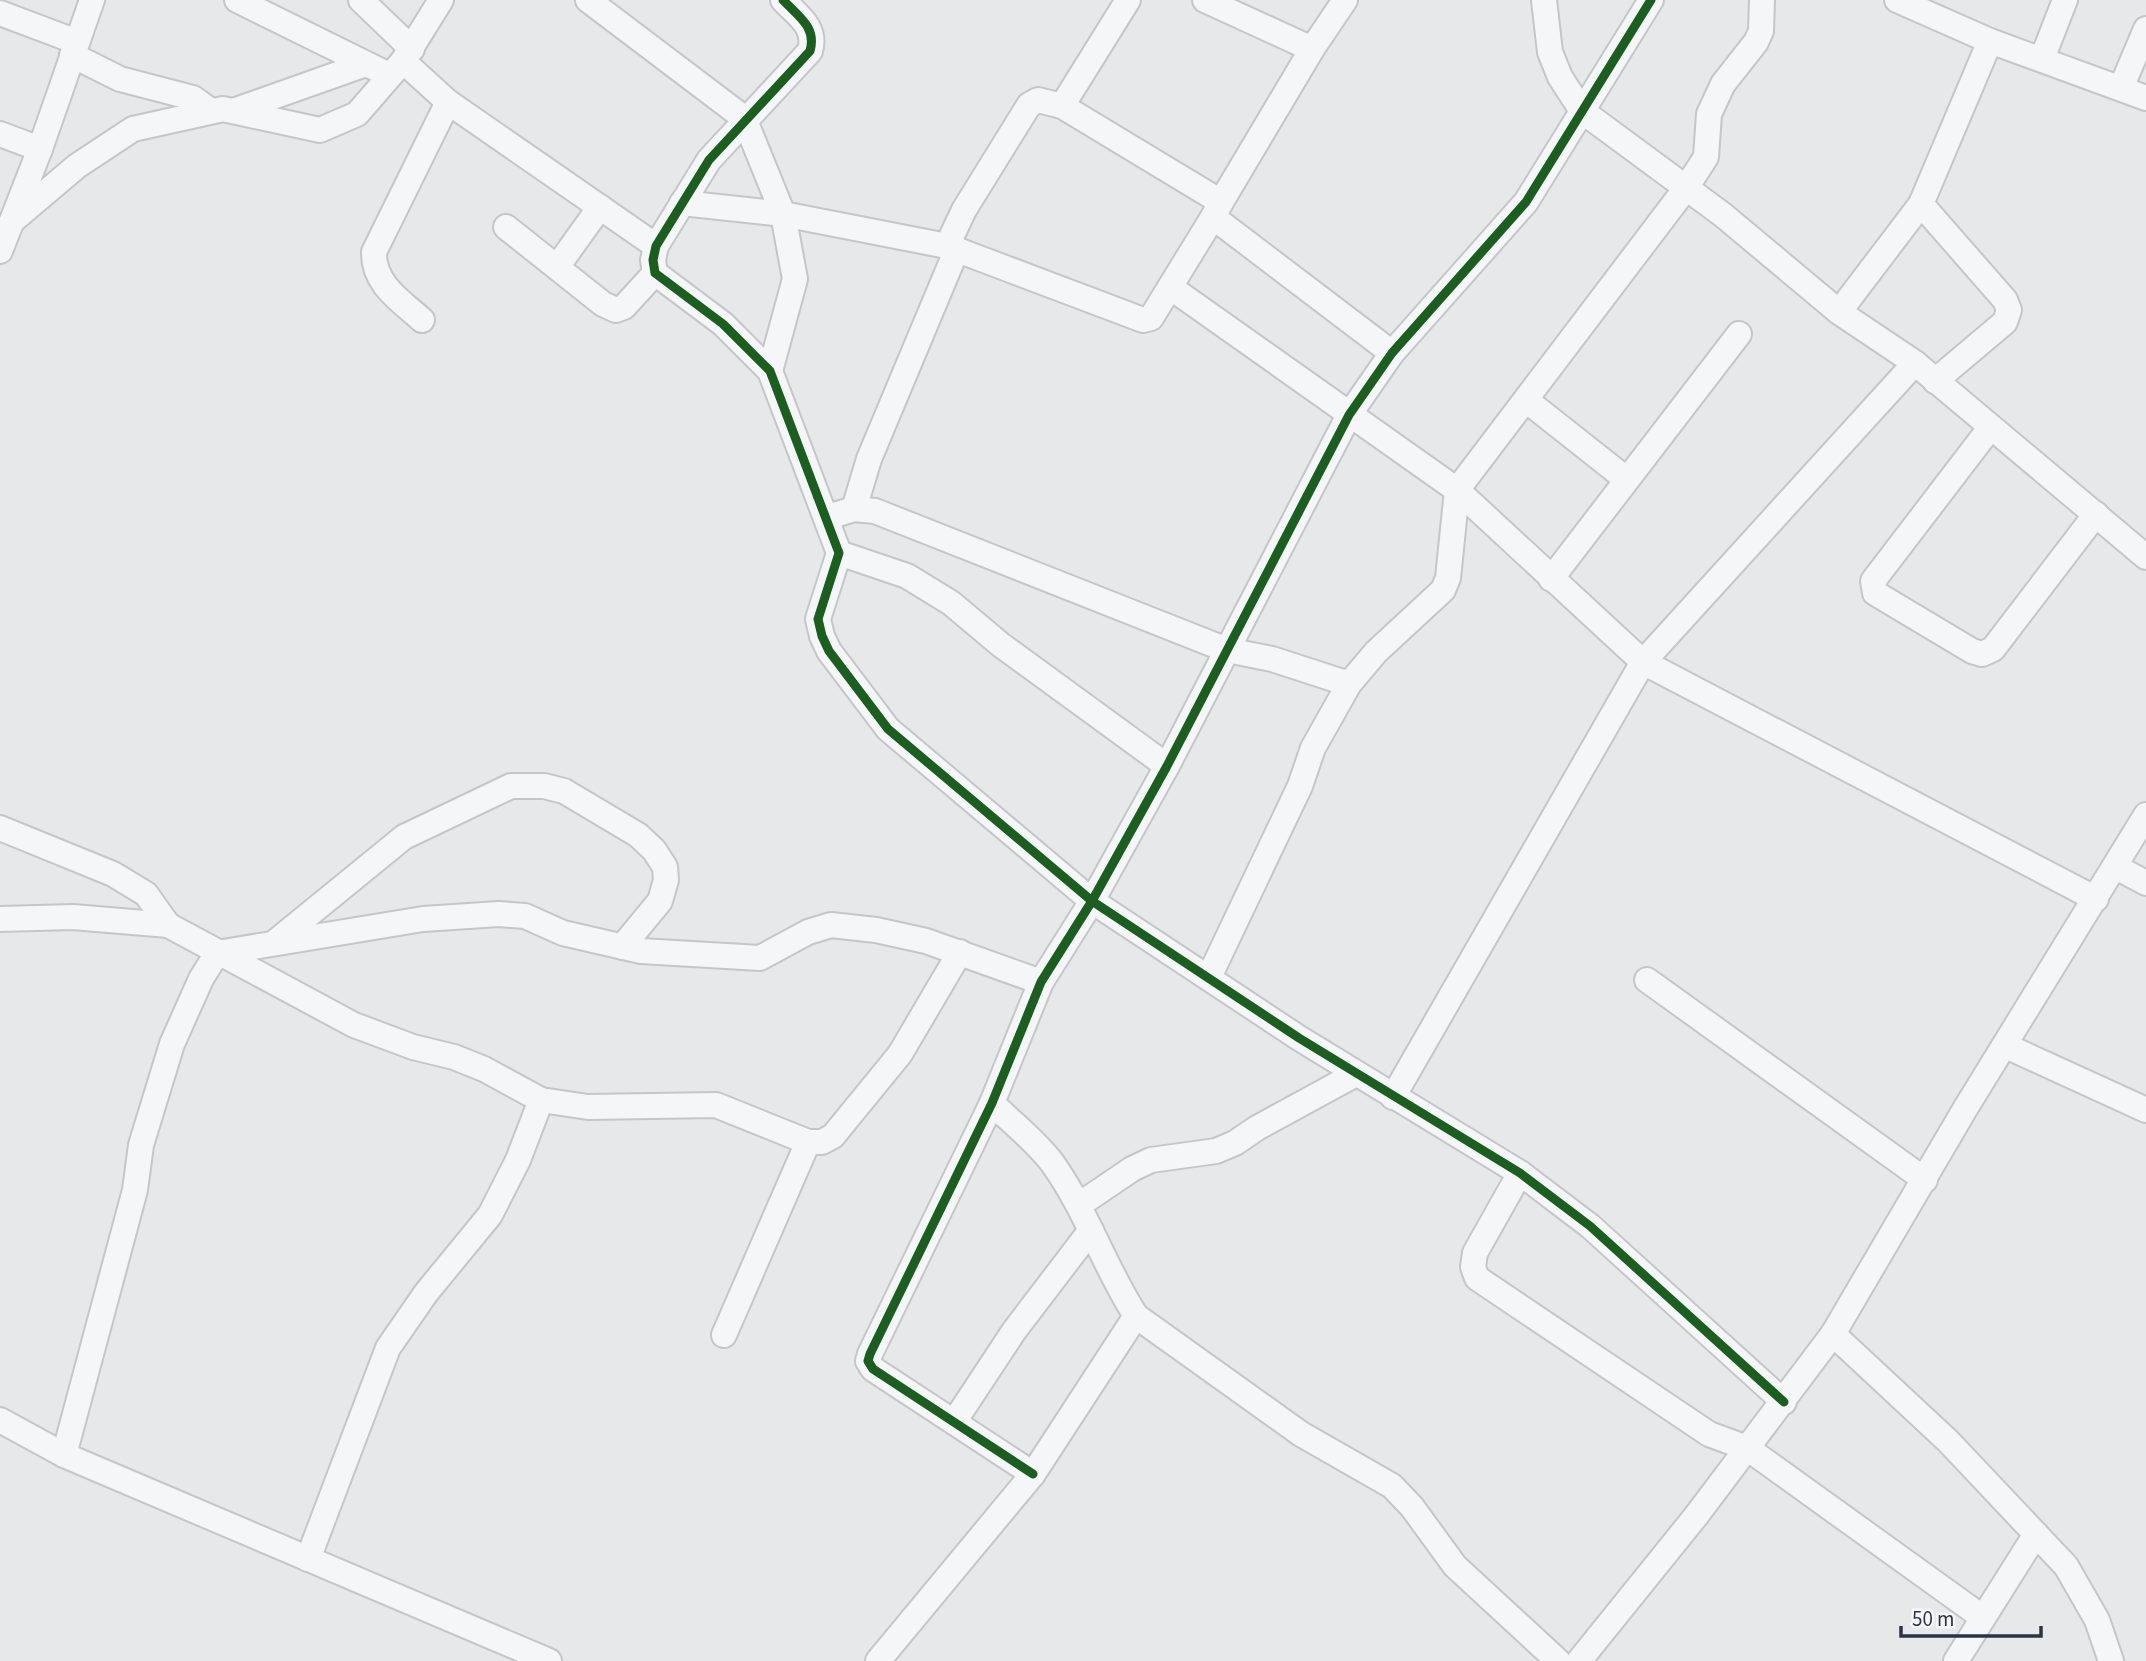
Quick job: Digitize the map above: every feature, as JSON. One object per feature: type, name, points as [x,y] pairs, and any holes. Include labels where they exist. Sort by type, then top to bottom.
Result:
[{"type":"street","points":[[0,251],[40,149],[92,0]]},
{"type":"street","points":[[237,0],[363,65]]},
{"type":"street","points":[[361,0],[402,62],[448,102],[656,246]]},
{"type":"street","points":[[12,221],[77,166],[133,129],[182,120],[211,111],[236,110],[320,130],[356,114],[402,62],[441,0]]},
{"type":"street","points":[[588,0],[744,118],[783,214],[795,279],[770,371]]},
{"type":"street","points":[[783,0],[811,28],[814,39],[810,51],[744,118],[709,160],[656,246],[653,260],[655,273],[723,324],[770,371],[828,517],[839,553],[818,619],[830,651],[888,729],[1092,901],[1356,1074],[1520,1173],[1590,1226],[1784,1402]]},
{"type":"street","points":[[1062,106],[1128,0]]},
{"type":"street","points":[[1205,0],[1312,49]]},
{"type":"street","points":[[682,203],[783,214],[952,247],[1143,320],[1151,318],[1312,49],[1345,0]]},
{"type":"street","points":[[1544,0],[1550,52],[1560,77],[1581,111],[1723,215],[1839,312],[1915,363],[2146,557]]},
{"type":"street","points":[[1033,1474],[873,1370],[868,1361],[992,1103],[1041,982],[1092,901],[1167,766],[1349,415],[1392,353],[1526,202],[1651,0]]},
{"type":"street","points":[[1209,977],[1300,786],[1313,748],[1349,684],[1376,652],[1443,590],[1448,578],[1457,491],[1686,188],[1706,157],[1709,114],[1719,92],[1761,31],[1762,0]]},
{"type":"street","points":[[1897,0],[1990,41],[2146,98]]},
{"type":"street","points":[[2042,59],[2065,0]]},
{"type":"street","points":[[0,13],[75,49],[120,79],[193,97],[211,111]]},
{"type":"street","points":[[2122,89],[2146,29]]},
{"type":"street","points":[[1839,312],[1922,204],[1990,41]]},
{"type":"street","points":[[236,110],[363,65],[402,62]]},
{"type":"street","points":[[854,509],[869,459],[964,210],[1030,106],[1038,100],[1062,106],[1217,209],[1392,353]]},
{"type":"street","points":[[422,320],[382,284],[374,264],[374,252],[448,102]]},
{"type":"street","points":[[0,134],[40,149]]},
{"type":"street","points":[[1922,204],[2005,300],[2008,310],[2005,322],[1935,381]]},
{"type":"street","points":[[557,267],[600,207]]},
{"type":"street","points":[[506,227],[603,303],[616,310],[624,307],[655,273]]},
{"type":"street","points":[[1170,288],[1457,491],[1643,662],[2096,899]]},
{"type":"street","points":[[1550,579],[1739,334]]},
{"type":"street","points":[[1393,1097],[1643,662],[1915,363]]},
{"type":"street","points":[[1526,400],[1626,479]]},
{"type":"street","points":[[1990,428],[1873,580],[1875,593],[1972,651],[1982,653],[1993,649],[2096,514]]},
{"type":"street","points":[[828,517],[854,509],[875,511],[1227,650],[1272,659],[1349,684]]},
{"type":"street","points":[[839,553],[907,576],[951,603],[1001,645],[1167,766]]},
{"type":"street","points":[[273,944],[404,836],[511,786],[544,786],[564,791],[638,835],[654,850],[665,867],[666,880],[660,901],[622,947]]},
{"type":"street","points":[[1579,1661],[1784,1402],[1833,1334],[2146,815]]},
{"type":"street","points":[[0,828],[113,874],[146,894],[167,925]]},
{"type":"street","points":[[2116,867],[2146,883]]},
{"type":"street","points":[[217,953],[423,919],[499,914],[525,916],[563,933],[622,947],[697,957],[760,958],[807,932],[831,925],[876,930],[960,952],[1041,982]]},
{"type":"street","points":[[0,919],[73,916],[167,925],[354,1025],[413,1047],[454,1057],[541,1100],[589,1107],[716,1105],[808,1142],[822,1142],[833,1136],[900,1054],[960,952]]},
{"type":"street","points":[[64,1455],[135,1190],[141,1144],[164,1069],[196,990],[217,953]]},
{"type":"street","points":[[1647,980],[1925,1180]]},
{"type":"street","points":[[2006,1046],[2146,1110]]},
{"type":"street","points":[[1079,1205],[1132,1169],[1151,1160],[1216,1151],[1235,1143],[1356,1074]]},
{"type":"street","points":[[308,1559],[388,1348],[426,1293],[490,1215],[518,1160],[541,1100]]},
{"type":"street","points":[[992,1103],[1052,1162],[1079,1205],[1118,1289],[1136,1316],[1301,1434],[1392,1486],[1412,1507],[1455,1566],[1558,1661]]},
{"type":"street","points":[[724,1335],[808,1142]]},
{"type":"street","points":[[1520,1173],[1475,1253],[1473,1267],[1477,1278],[1709,1434],[1747,1448],[1983,1617]]},
{"type":"street","points":[[954,1422],[1014,1331],[1091,1230]]},
{"type":"street","points":[[878,1661],[1033,1474],[1136,1316]]},
{"type":"street","points":[[1833,1334],[1948,1441],[2066,1566],[2097,1620],[2110,1661]]},
{"type":"street","points":[[0,1420],[64,1455],[549,1661]]},
{"type":"street","points":[[1956,1661],[2036,1534]]},
{"type":"cycle path","points":[[783,0],[805,22],[811,35],[810,51],[709,160],[656,246],[653,260],[655,273],[723,324],[770,371],[839,553],[818,619],[829,651],[888,729],[1092,901],[1299,1038],[1520,1173],[1590,1226],[1784,1402]]},
{"type":"cycle path","points":[[1033,1474],[873,1369],[868,1361],[870,1354],[992,1103],[1041,982],[1092,901],[1167,766],[1349,415],[1392,353],[1526,202],[1651,0]]}]
